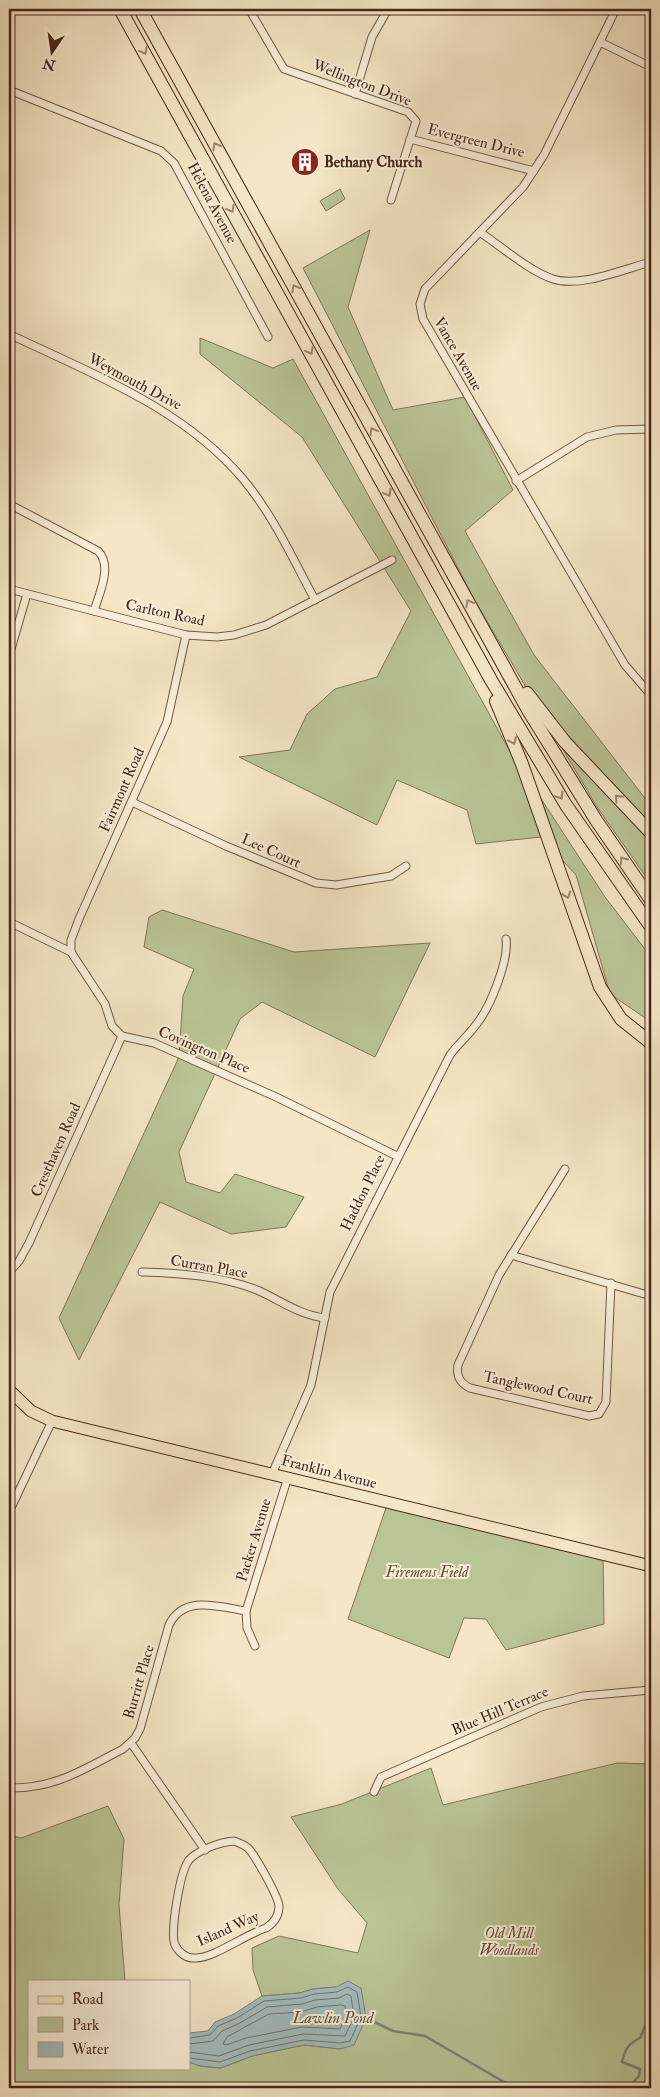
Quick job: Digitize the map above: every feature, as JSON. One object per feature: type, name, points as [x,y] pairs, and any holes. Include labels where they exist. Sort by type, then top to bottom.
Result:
[{"type":"highway","points":[[120,9],[482,664],[566,805],[651,927]]},
{"type":"highway","points":[[140,9],[558,760],[612,845],[651,900]]},
{"type":"highway","points":[[493,646],[554,729],[651,833]]},
{"type":"highway","points":[[482,664],[522,764],[600,987],[620,1019],[651,1044]]},
{"type":"main road","name":"Franklin Avenue","points":[[9,1390],[30,1410],[52,1421],[651,1566]]},
{"type":"street","name":"Wellington Drive","points":[[249,9],[284,68],[408,112],[416,121],[391,200]]},
{"type":"street","points":[[355,94],[372,37],[388,9]]},
{"type":"street","name":"Vance Avenue","points":[[616,9],[544,155],[512,201],[425,290],[421,296],[420,312],[516,481],[625,665],[651,695]]},
{"type":"street","points":[[600,42],[651,67]]},
{"type":"street","name":"Helena Avenue","points":[[9,90],[161,151],[168,156],[174,162],[268,337]]},
{"type":"street","name":"Evergreen Drive","points":[[410,139],[534,170]]},
{"type":"street","points":[[481,233],[544,275],[562,281],[586,280],[651,262]]},
{"type":"street","name":"Weymouth Drive","points":[[9,334],[150,403],[174,417],[209,444],[244,480],[260,502],[315,600]]},
{"type":"street","points":[[516,481],[587,437],[616,430],[651,429]]},
{"type":"street","points":[[9,504],[98,551],[102,555],[106,568],[94,612]]},
{"type":"street","name":"Carlton Road","points":[[9,589],[186,635],[218,637],[250,631],[392,560]]},
{"type":"street","points":[[9,656],[27,594]]},
{"type":"street","name":"Fairmont Road","points":[[71,952],[71,940],[79,919],[167,722],[186,635]]},
{"type":"street","name":"Lee Court","points":[[132,802],[226,846],[316,883],[336,885],[391,876],[406,866]]},
{"type":"street","points":[[9,922],[71,952],[104,1004],[112,1026],[122,1036]]},
{"type":"street","name":"Haddon Place","points":[[272,1474],[311,1385],[330,1292],[450,1054],[477,1024],[488,1006],[507,950],[506,939]]},
{"type":"street","name":"Covington Place","points":[[122,1036],[145,1040],[162,1046],[274,1096],[397,1156]]},
{"type":"street","name":"Cresthaven Road","points":[[9,1272],[19,1261],[29,1243],[122,1036]]},
{"type":"street","name":"Tanglewood Court","points":[[565,1169],[510,1255],[478,1319],[458,1365],[458,1376],[470,1388],[589,1416],[599,1414],[606,1402],[611,1283]]},
{"type":"street","points":[[510,1255],[651,1296]]},
{"type":"street","name":"Curran Place","points":[[142,1272],[164,1273],[239,1284],[258,1291],[297,1311],[325,1318]]},
{"type":"street","points":[[9,1512],[52,1421]]},
{"type":"street","name":"Packer Avenue","points":[[255,1646],[247,1628],[246,1611],[288,1477]]},
{"type":"street","name":"Burritt Place","points":[[9,1788],[48,1785],[74,1774],[131,1743],[140,1729],[173,1618],[184,1608],[201,1605],[246,1611]]},
{"type":"street","name":"Blue Hill Terrace","points":[[374,1792],[381,1777],[541,1707],[583,1696],[651,1690]]},
{"type":"street","points":[[131,1743],[205,1850]]},
{"type":"street","name":"Island Way","points":[[227,1842],[241,1843],[246,1847],[277,1900],[278,1913],[276,1919],[266,1928],[202,1958],[195,1959],[188,1958],[178,1950],[173,1938],[181,1876],[189,1860],[205,1850],[227,1842]]},
{"type":"green space","points":[[340,189],[345,199],[326,211],[320,201]]},
{"type":"green space","points":[[370,230],[348,307],[393,410],[465,397],[513,490],[465,531],[534,655],[651,806],[651,884],[597,807],[475,601],[303,268]]},
{"type":"green space","points":[[200,338],[273,368],[293,359],[508,748],[605,897],[651,957],[651,1022],[610,994],[576,875],[541,837],[476,844],[467,810],[397,780],[377,825],[239,757],[290,750],[307,714],[335,689],[377,677],[411,611],[302,437],[200,354]]},
{"type":"green space","points":[[162,910],[294,952],[430,943],[375,1057],[262,1002],[240,1019],[179,1152],[186,1182],[220,1193],[235,1174],[304,1197],[286,1227],[231,1234],[160,1202],[79,1360],[59,1318],[179,1057],[183,996],[194,969],[144,947],[149,917]]},
{"type":"green space","name":"Firemens Field","points":[[388,1502],[603,1554],[604,1624],[506,1650],[486,1619],[464,1618],[449,1658],[348,1619]]},
{"type":"green space","name":"Old Mill Woodlands","points":[[617,1763],[651,1764],[651,2088],[9,2088],[9,2051],[12,2045],[9,2042],[9,1835],[21,1838],[108,1806],[124,1839],[119,1905],[125,1980],[28,1980],[28,2070],[190,2070],[190,2062],[200,2066],[221,2068],[252,2056],[304,2045],[340,2049],[336,1987],[313,1989],[300,1993],[262,1996],[253,1970],[252,1948],[279,1936],[358,1953],[367,1923],[338,1889],[291,1817],[342,1804],[431,1768],[443,1805]]},
{"type":"water","name":"Lawlin Pond","points":[[348,1981],[361,1988],[366,2018],[354,2045],[340,2049],[304,2045],[252,2056],[221,2068],[200,2066],[190,2062],[190,2033],[208,2031],[215,2022],[234,2014],[262,1996],[300,1993],[313,1989],[336,1987]]},
{"type":"waterway","points":[[366,2018],[393,2031],[425,2036],[504,2082],[523,2088]]},
{"type":"waterway","points":[[628,2088],[639,2076],[640,2069],[622,2062],[624,2054],[628,2047],[640,2038],[645,2026],[651,2022]]},
{"type":"place","name":"Bethany Church","points":[[305,162]]}]
